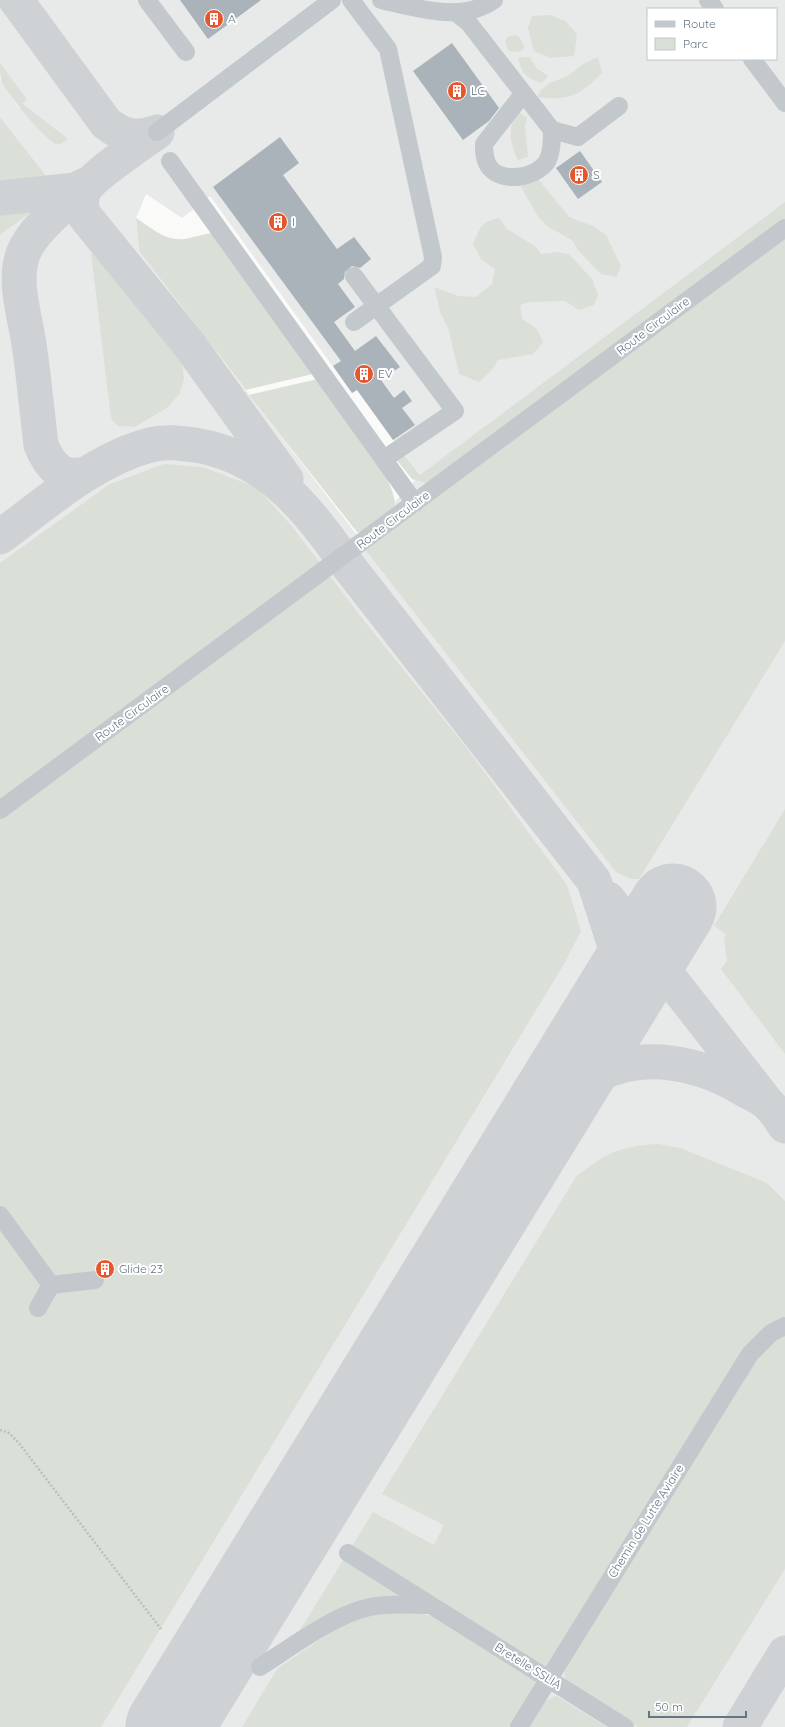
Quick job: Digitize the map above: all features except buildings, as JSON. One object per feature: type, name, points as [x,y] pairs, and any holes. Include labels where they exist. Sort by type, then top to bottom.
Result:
[{"type":"lane","points":[[147,0],[186,52]]},
{"type":"lane","points":[[157,132],[332,0]]},
{"type":"lane","points":[[350,0],[388,49],[433,257],[432,266],[354,322]]},
{"type":"lane","points":[[381,0],[420,9],[455,12],[469,12],[483,8],[494,0]]},
{"type":"lane","points":[[455,12],[468,22],[552,130],[578,137],[619,106]]},
{"type":"lane","points":[[753,60],[785,103]]},
{"type":"lane","points":[[523,94],[484,144],[485,156],[490,168],[498,173],[510,177],[520,177],[538,170],[546,162],[552,142],[552,130]]},
{"type":"lane","points":[[170,160],[415,503]]},
{"type":"lane","name":"Route Circulaire","points":[[0,810],[785,228]]},
{"type":"lane","points":[[354,276],[455,411],[384,459]]},
{"type":"lane","points":[[0,1215],[51,1284]]},
{"type":"lane","points":[[51,1284],[95,1280]]},
{"type":"lane","points":[[38,1308],[51,1284]]},
{"type":"lane","name":"Chemin de Lutte Aviaire","points":[[519,1727],[750,1354],[771,1333],[785,1326]]},
{"type":"lane","name":"Bretelle SSLIA","points":[[348,1553],[625,1727]]},
{"type":"lane","points":[[260,1667],[320,1629],[350,1613],[370,1607],[431,1605]]},
{"type":"path","points":[[0,1430],[9,1433],[18,1442],[161,1629]]},
{"type":"shaded area","points":[[0,0],[785,0],[785,1727],[0,1727],[0,235],[59,192],[0,117],[0,80],[19,108],[27,99],[0,63]],"holes":[[[146,194],[182,218],[210,196],[352,393],[357,390],[420,475],[360,539],[139,251],[136,218]],[[142,300],[179,348],[179,395],[167,408],[135,427]]]},
{"type":"green space","points":[[550,15],[565,21],[577,34],[574,56],[550,58],[534,51],[528,28],[532,16]]},
{"type":"green space","points":[[515,35],[520,38],[525,48],[519,52],[509,51],[505,42],[507,37]]},
{"type":"green space","points":[[530,57],[536,68],[548,76],[542,83],[528,77],[521,68],[518,58]]},
{"type":"green space","points":[[598,57],[602,73],[580,92],[566,97],[537,97],[541,90],[550,83],[568,76],[583,64]]},
{"type":"green space","points":[[0,63],[27,99],[23,104],[68,139],[59,144],[52,141],[44,135],[18,106],[1,81]]},
{"type":"green space","points":[[518,112],[527,118],[525,127],[528,157],[518,160],[513,148],[511,129],[512,123]]},
{"type":"green space","points":[[0,117],[59,192],[0,235]]},
{"type":"green space","points":[[539,180],[569,217],[593,226],[606,235],[621,266],[616,277],[601,274],[578,250],[572,240],[547,226],[539,218],[521,187],[522,181]]},
{"type":"green space","points":[[785,202],[785,223],[427,483],[412,479],[395,458],[403,453],[420,475]]},
{"type":"green space","points":[[136,218],[164,236],[171,238],[185,239],[213,233],[317,373],[246,390],[139,251]]},
{"type":"green space","points":[[499,218],[507,229],[536,247],[541,254],[557,252],[569,254],[592,279],[598,295],[594,305],[579,310],[565,301],[530,302],[520,305],[522,319],[537,329],[543,342],[533,354],[498,360],[492,370],[479,382],[459,374],[449,331],[440,311],[434,287],[458,296],[476,297],[492,284],[495,269],[481,259],[473,244],[482,226],[488,221]]},
{"type":"green space","points":[[785,237],[785,641],[639,879],[631,879],[616,872],[364,548]]},
{"type":"green space","points":[[91,253],[106,258],[119,269],[179,348],[184,379],[179,395],[167,408],[135,427],[118,426],[111,418]]},
{"type":"green space","points":[[322,378],[379,463],[394,497],[394,507],[392,511],[361,533],[357,532],[249,395]]},
{"type":"green space","points":[[164,464],[202,467],[256,487],[291,525],[365,622],[466,747],[567,885],[581,931],[564,964],[101,1727],[0,1727],[0,563],[110,484]]},
{"type":"green space","points":[[785,809],[785,1054],[721,969],[727,961],[724,940],[726,934],[714,926]]},
{"type":"green space","points":[[658,1144],[680,1148],[767,1183],[785,1201],[785,1321],[768,1330],[548,1673],[352,1546],[373,1512],[434,1545],[444,1525],[382,1494],[576,1177],[605,1156],[614,1152],[632,1147]]},
{"type":"green space","points":[[785,1331],[785,1569],[687,1727],[638,1727],[566,1683],[563,1663],[748,1363]]},
{"type":"green space","points":[[344,1559],[410,1599],[295,1638]]},
{"type":"green space","points":[[375,1612],[412,1612],[442,1618],[541,1684],[514,1727],[242,1727],[277,1669],[347,1621]]},
{"type":"green space","points":[[556,1696],[607,1727],[525,1727],[539,1704]]},
{"type":"taxiway","points":[[16,0],[106,123],[124,134],[143,136],[157,132]]},
{"type":"taxiway","points":[[157,132],[128,152],[87,187],[82,199],[84,215],[188,343],[286,479]]},
{"type":"taxiway","points":[[0,198],[75,190],[88,184]]},
{"type":"taxiway","points":[[86,185],[34,235],[23,254],[20,265],[19,287],[31,357],[41,445],[49,461],[60,471],[73,475],[81,475],[90,472]]},
{"type":"taxiway","points":[[0,537],[53,497],[90,472],[109,461],[150,445],[167,443],[195,445],[219,451],[262,471],[280,485],[313,519],[594,881],[617,952],[621,973],[616,993],[604,1019]]},
{"type":"taxiway","points":[[608,899],[768,1104]]},
{"type":"taxiway","points":[[542,1120],[588,1080],[614,1068],[633,1063],[652,1062],[672,1063],[691,1067],[728,1081],[766,1102],[771,1106],[785,1126]]},
{"type":"taxiway","points":[[740,1727],[785,1653]]},
{"type":"runway","points":[[169,1727],[673,907]]},
{"type":"place","name":"A","points":[[214,19]]},
{"type":"place","name":"LC","points":[[457,91]]},
{"type":"place","name":"S","points":[[579,175]]},
{"type":"place","name":"I","points":[[278,222]]},
{"type":"place","name":"EV","points":[[364,374]]},
{"type":"place","name":"Glide 23","points":[[105,1269]]}]
